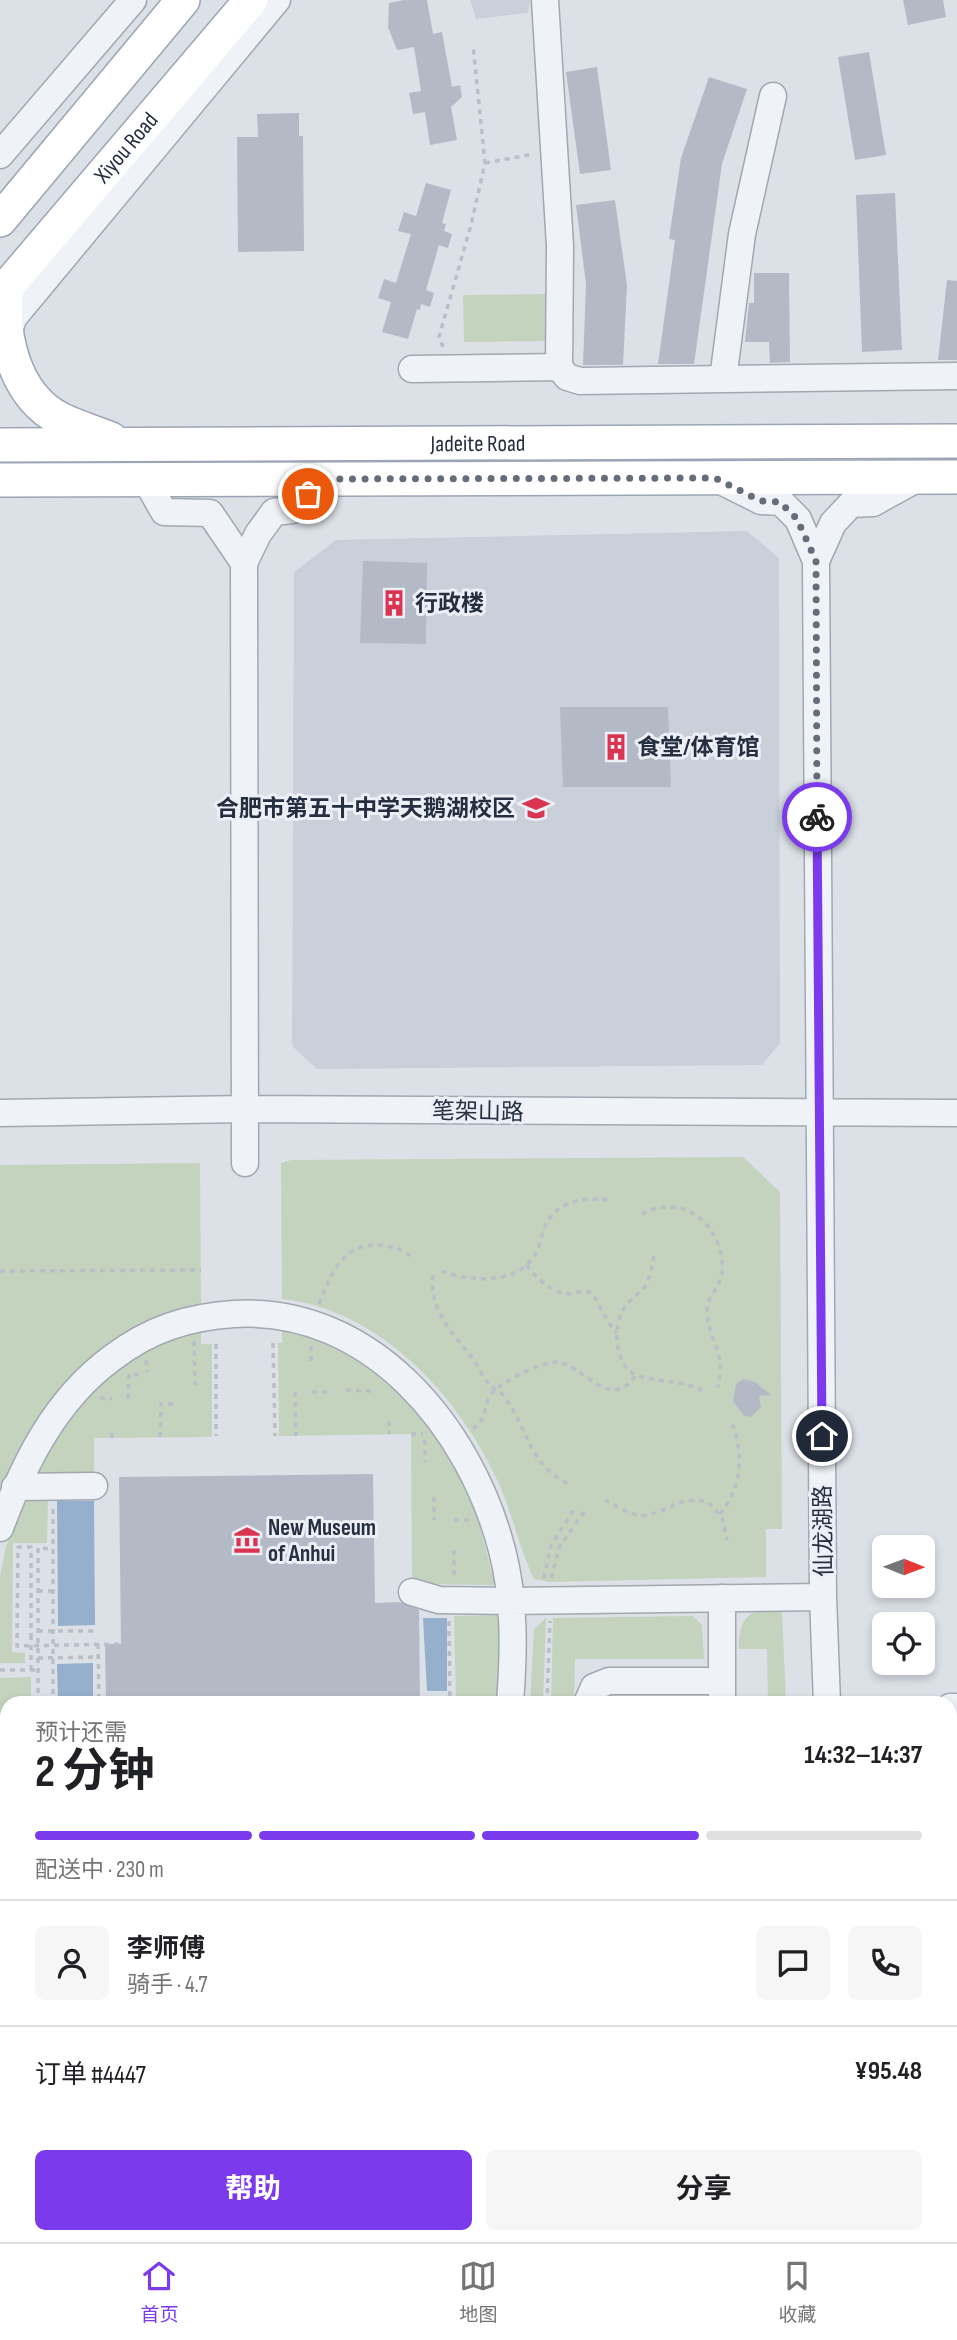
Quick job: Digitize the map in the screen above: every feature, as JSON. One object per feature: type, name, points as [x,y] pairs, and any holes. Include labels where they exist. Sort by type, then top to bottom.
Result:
[{"type":"main road","points":[[0,220],[183,0]]},
{"type":"main road","name":"Xiyou Road","points":[[3,291],[251,0]]},
{"type":"main road","points":[[3,291],[3,344],[23,386],[58,418],[126,445]]},
{"type":"main road","name":"Jadeite Road","points":[[0,445],[957,441]]},
{"type":"main road","name":"Jadeite Road","points":[[2,481],[957,477]]},
{"type":"street","points":[[0,155],[133,0]]},
{"type":"street","points":[[3,344],[14,317],[277,0]]},
{"type":"street","points":[[545,0],[560,246],[559,367],[567,377],[580,381],[957,376]]},
{"type":"street","points":[[723,379],[742,234],[773,96]]},
{"type":"street","points":[[412,369],[559,367]]},
{"type":"street","points":[[816,561],[832,523],[851,504],[873,503],[920,477]]},
{"type":"street","points":[[715,478],[761,501],[780,502],[797,519],[816,561]]},
{"type":"street","points":[[244,1163],[244,563],[258,534],[274,512],[292,510],[324,479]]},
{"type":"street","points":[[146,480],[164,512],[211,513],[244,563]]},
{"type":"street","name":"仙龙湖路","points":[[816,561],[819,1114],[827,1696]]},
{"type":"street","name":"笔架山路","points":[[0,1113],[246,1109],[957,1113]]},
{"type":"street","points":[[0,1528],[41,1436],[77,1389],[111,1359],[140,1339],[188,1318],[246,1313],[292,1316],[315,1322],[352,1340],[396,1371],[423,1399],[455,1440],[481,1493],[502,1550],[513,1632],[510,1696]]},
{"type":"street","points":[[16,1487],[94,1486]]},
{"type":"street","points":[[412,1592],[449,1600],[510,1601],[824,1597]]},
{"type":"street","points":[[590,1696],[594,1687],[609,1681],[722,1692],[722,1598]]},
{"type":"path","points":[[451,368],[439,337],[471,225],[485,163],[472,45]]},
{"type":"path","points":[[485,163],[554,151]]},
{"type":"path","points":[[442,1271],[466,1279],[489,1279],[527,1265],[536,1252],[544,1227],[556,1211],[576,1200],[612,1200]]},
{"type":"path","points":[[642,1214],[655,1206],[682,1208],[696,1213],[710,1227],[721,1261],[720,1282],[708,1302],[707,1311],[721,1363],[718,1387]]},
{"type":"path","points":[[315,1322],[342,1257],[353,1250],[379,1245],[403,1250],[412,1257]]},
{"type":"path","points":[[654,1256],[647,1281],[621,1313],[617,1334],[622,1359],[636,1375],[680,1382],[706,1392]]},
{"type":"path","points":[[527,1265],[533,1276],[561,1292],[590,1292],[596,1297],[606,1323],[617,1334]]},
{"type":"path","points":[[0,1271],[201,1270]]},
{"type":"path","points":[[433,1275],[431,1293],[439,1313],[480,1369],[487,1383],[496,1389],[513,1410],[527,1443],[546,1471],[569,1484]]},
{"type":"path","points":[[188,1318],[194,1332],[195,1385]]},
{"type":"path","points":[[273,1343],[275,1436]]},
{"type":"path","points":[[216,1344],[216,1436]]},
{"type":"path","points":[[455,1440],[481,1422],[491,1393],[536,1365],[566,1364],[600,1387],[620,1388],[636,1375]]},
{"type":"path","points":[[128,1399],[129,1374],[144,1375]]},
{"type":"path","points":[[346,1390],[371,1391]]},
{"type":"path","points":[[295,1392],[296,1436]]},
{"type":"path","points":[[312,1392],[329,1392]]},
{"type":"path","points":[[160,1437],[161,1404],[177,1404]]},
{"type":"path","points":[[389,1421],[389,1434]]},
{"type":"path","points":[[720,1514],[733,1494],[740,1467],[740,1451],[732,1423]]},
{"type":"path","points":[[112,1438],[113,1429]]},
{"type":"path","points":[[411,1434],[425,1434],[425,1462]]},
{"type":"path","points":[[53,1486],[54,1696]]},
{"type":"path","points":[[434,1497],[434,1520]]},
{"type":"path","points":[[605,1500],[629,1512],[648,1515],[673,1503],[696,1499],[708,1502],[720,1514],[727,1539]]},
{"type":"path","points":[[580,1516],[573,1510],[555,1537],[545,1563],[544,1581],[550,1583],[563,1540],[584,1512]]},
{"type":"path","points":[[555,1537],[563,1540]]},
{"type":"path","points":[[31,1670],[31,1638],[31,1547],[18,1547],[17,1646],[98,1644],[121,1644]]},
{"type":"path","points":[[38,1696],[38,1548],[53,1549]]},
{"type":"path","points":[[450,1696],[449,1600],[454,1583],[454,1550]]},
{"type":"path","points":[[545,1563],[554,1565]]},
{"type":"path","points":[[38,1591],[53,1591]]},
{"type":"path","points":[[547,1696],[550,1600]]},
{"type":"path","points":[[38,1631],[95,1631]]},
{"type":"path","points":[[98,1644],[99,1696]]},
{"type":"path","points":[[38,1657],[99,1657]]},
{"type":"path","points":[[0,1670],[38,1670]]},
{"type":"shaded area","points":[[470,0],[530,0],[528,13],[476,19]]},
{"type":"shaded area","name":"合肥市第五十中学天鹅湖校区","points":[[747,531],[779,558],[780,1043],[762,1065],[317,1069],[292,1046],[294,572],[336,540]]},
{"type":"green space","points":[[550,294],[550,341],[464,342],[463,295]]},
{"type":"green space","points":[[743,1157],[780,1192],[782,1529],[766,1529],[766,1577],[550,1582],[534,1579],[499,1484],[483,1452],[463,1420],[439,1390],[413,1363],[384,1339],[352,1320],[318,1307],[282,1299],[281,1163],[291,1160]]},
{"type":"green space","points":[[200,1163],[201,1316],[77,1389],[0,1533],[0,1165]]},
{"type":"green space","points":[[282,1330],[329,1343],[385,1376],[437,1435],[475,1507],[495,1585],[412,1584],[411,1434],[279,1436],[278,1343],[282,1343]]},
{"type":"green space","points":[[201,1331],[201,1344],[212,1344],[212,1437],[94,1438],[94,1474],[35,1474],[83,1404],[103,1383],[147,1350],[173,1338]]},
{"type":"green space","points":[[23,1498],[48,1498],[47,1543],[13,1543],[12,1652],[25,1653],[25,1663],[0,1663],[0,1576],[6,1547]]},
{"type":"green space","points":[[782,1610],[786,1696],[768,1696],[767,1649],[739,1649],[742,1624],[754,1612]]},
{"type":"green space","points":[[500,1615],[499,1696],[456,1696],[454,1616]]},
{"type":"green space","points":[[693,1616],[702,1625],[704,1659],[575,1659],[574,1696],[551,1696],[553,1618]]},
{"type":"green space","points":[[546,1618],[543,1696],[530,1696],[534,1629]]},
{"type":"green space","points":[[31,1677],[31,1696],[0,1696],[0,1678]]},
{"type":"water","points":[[57,1501],[94,1501],[95,1625],[58,1626]]},
{"type":"water","points":[[423,1618],[447,1618],[447,1691],[427,1691]]},
{"type":"water","points":[[93,1663],[93,1696],[58,1696],[57,1664]]},
{"type":"building","points":[[427,0],[433,34],[442,32],[452,87],[460,85],[462,97],[451,107],[457,140],[430,145],[425,112],[413,114],[409,93],[421,91],[414,47],[397,50],[388,27],[389,3]]},
{"type":"building","points":[[903,0],[943,0],[946,17],[908,25]]},
{"type":"building","points":[[869,52],[886,155],[855,160],[838,57]]},
{"type":"building","points":[[597,67],[611,170],[580,174],[566,72]]},
{"type":"building","points":[[709,77],[747,89],[722,164],[694,364],[658,364],[675,240],[669,239],[681,158]]},
{"type":"building","points":[[299,113],[299,136],[303,136],[304,251],[238,252],[237,137],[258,137],[257,114]]},
{"type":"building","points":[[426,183],[451,190],[442,223],[446,224],[444,231],[452,234],[448,248],[439,245],[426,290],[434,293],[430,307],[421,304],[420,310],[417,309],[408,339],[382,332],[391,302],[378,298],[384,279],[396,283],[411,234],[398,231],[404,212],[416,216]]},
{"type":"building","points":[[895,193],[902,350],[862,352],[856,195]]},
{"type":"building","points":[[615,200],[627,285],[623,365],[583,365],[586,284],[576,205]]},
{"type":"building","points":[[754,273],[789,273],[790,362],[770,363],[769,342],[745,342],[749,303],[754,303]]},
{"type":"building","points":[[947,280],[957,281],[957,360],[938,360]]},
{"type":"building","name":"行政楼","points":[[363,561],[427,563],[426,644],[360,643]]},
{"type":"building","name":"食堂/体育馆","points":[[560,707],[668,707],[671,787],[563,787]]},
{"type":"building","points":[[743,1379],[755,1382],[771,1395],[759,1396],[761,1407],[751,1417],[743,1415],[733,1401],[736,1384]]},
{"type":"building","name":"New Museum of Anhui","points":[[373,1474],[375,1603],[400,1602],[419,1610],[420,1696],[106,1696],[105,1644],[121,1644],[119,1477]]},
{"type":"way so far","points":[[308,494],[324,479],[715,478],[761,501],[780,502],[797,519],[816,561],[817,817]]},
{"type":"place","name":"行政楼","points":[[394,603]]},
{"type":"place","name":"食堂/体育馆","points":[[616,747]]},
{"type":"place","name":"合肥市第五十中学天鹅湖校区","points":[[536,808]]},
{"type":"place","name":"New Museum of Anhui","points":[[247,1540]]},
{"type":"route","points":[[817,817],[822,1436]]}]
